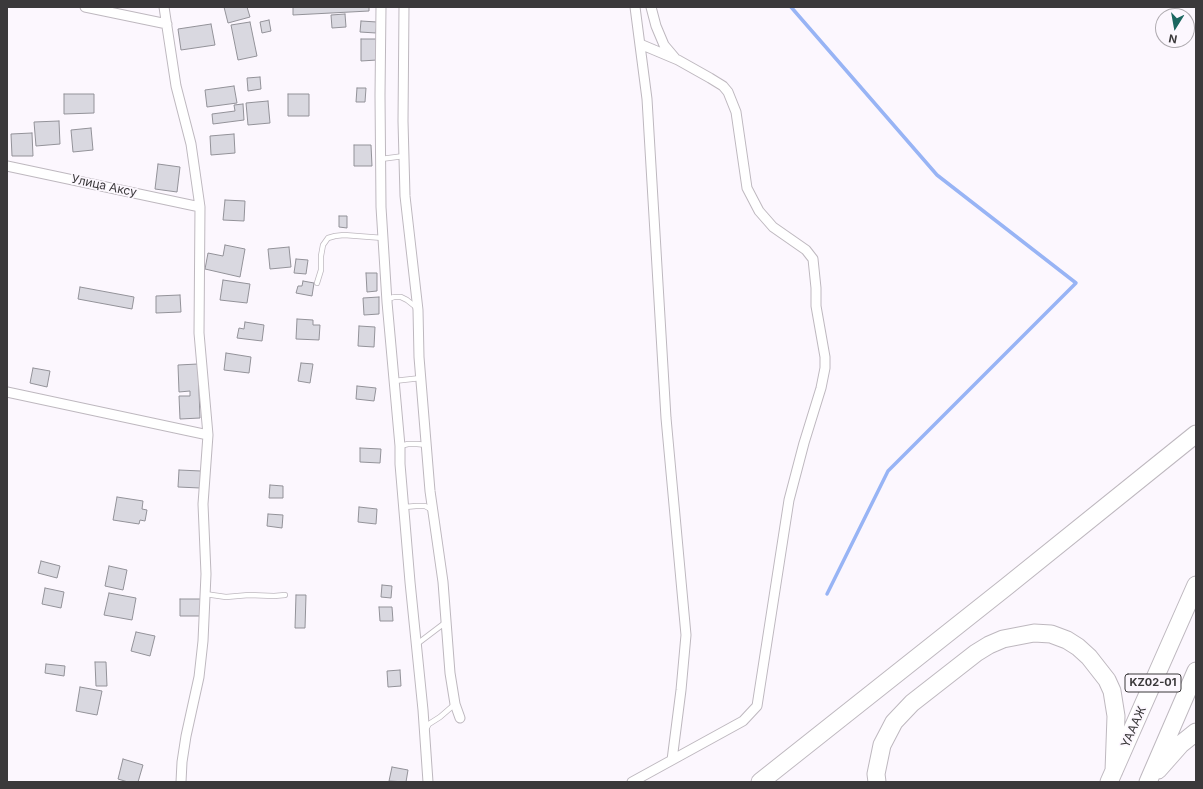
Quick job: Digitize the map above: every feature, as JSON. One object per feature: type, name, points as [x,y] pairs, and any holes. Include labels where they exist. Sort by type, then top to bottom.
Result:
[{"type":"highway","points":[[760,782],[1196,434]]},
{"type":"highway","name":"ҮАААЖ","points":[[1112,777],[1196,584]]},
{"type":"highway","points":[[877,782],[876,774],[882,745],[894,722],[912,703],[976,653],[989,645],[1003,639],[1034,633],[1051,634],[1067,640],[1078,647],[1089,657],[1107,680],[1112,691],[1116,716],[1112,777]]},
{"type":"highway","name":"KZ02-01","points":[[1148,781],[1196,671]]},
{"type":"highway","points":[[1148,781],[1181,744],[1196,732]]},
{"type":"street","points":[[84,7],[167,24]]},
{"type":"street","points":[[164,7],[176,86],[191,144],[200,207],[199,333],[208,435],[203,504],[206,574],[203,641],[199,677],[186,736],[181,782]]},
{"type":"street","points":[[381,7],[381,159],[383,238],[404,514],[428,782]]},
{"type":"street","points":[[404,7],[405,196],[418,310],[421,378],[432,510],[442,582],[450,673],[455,704],[460,718]]},
{"type":"street","points":[[635,7],[647,99],[666,418],[686,635],[672,760]]},
{"type":"street","points":[[651,7],[656,26],[664,45],[678,60]]},
{"type":"street","points":[[632,782],[744,721],[757,706],[789,500],[804,443],[821,388],[825,368],[825,357],[816,306],[813,259],[806,250],[773,227],[759,211],[747,188],[736,112],[728,92],[723,86],[678,60],[640,44]]},
{"type":"street","name":"Улица Аксу","points":[[7,166],[200,207]]},
{"type":"street","points":[[7,392],[208,435]]},
{"type":"lane","points":[[381,159],[404,156]]},
{"type":"lane","points":[[317,282],[321,270],[323,245],[328,238],[344,235],[383,238]]},
{"type":"lane","points":[[388,309],[388,300],[394,297],[401,297],[418,310]]},
{"type":"lane","points":[[394,381],[421,378]]},
{"type":"lane","points":[[400,449],[400,446],[408,444],[427,445]]},
{"type":"lane","points":[[404,514],[405,507],[425,506],[432,510]]},
{"type":"lane","points":[[205,594],[226,597],[249,595],[285,595]]},
{"type":"lane","points":[[416,644],[446,622]]},
{"type":"lane","points":[[424,731],[429,724],[455,704]]},
{"type":"building","points":[[224,7],[247,7],[250,17],[228,23]]},
{"type":"building","points":[[293,7],[369,7],[369,11],[293,15]]},
{"type":"building","points":[[345,14],[346,27],[332,28],[331,15]]},
{"type":"building","points":[[269,20],[271,31],[262,33],[260,22]]},
{"type":"building","points":[[361,21],[377,22],[376,33],[360,32]]},
{"type":"building","points":[[250,22],[257,56],[238,60],[231,25]]},
{"type":"building","points":[[211,24],[215,45],[181,50],[178,29]]},
{"type":"building","points":[[361,39],[377,39],[377,60],[361,61]]},
{"type":"building","points":[[260,77],[261,89],[248,91],[247,78]]},
{"type":"building","points":[[234,86],[237,103],[207,107],[205,90]]},
{"type":"building","points":[[357,88],[366,88],[365,102],[356,102]]},
{"type":"building","points":[[64,94],[94,94],[94,113],[64,114]]},
{"type":"building","points":[[288,94],[309,94],[309,116],[288,116]]},
{"type":"building","points":[[268,101],[270,123],[248,125],[246,103]]},
{"type":"building","points":[[243,104],[244,120],[213,124],[212,114],[235,111],[234,105]]},
{"type":"building","points":[[59,121],[60,144],[36,146],[34,122]]},
{"type":"building","points":[[91,128],[93,150],[73,152],[71,130]]},
{"type":"building","points":[[32,133],[33,156],[12,156],[11,134]]},
{"type":"building","points":[[234,134],[235,153],[211,155],[210,136]]},
{"type":"building","points":[[354,145],[371,145],[372,166],[354,166]]},
{"type":"building","points":[[158,164],[180,167],[177,192],[155,189]]},
{"type":"building","points":[[225,200],[245,201],[244,221],[223,220]]},
{"type":"building","points":[[339,216],[347,216],[347,228],[339,227]]},
{"type":"building","points":[[225,245],[245,249],[240,277],[205,269],[208,253],[223,256]]},
{"type":"building","points":[[289,247],[291,267],[270,269],[268,249]]},
{"type":"building","points":[[296,259],[308,260],[306,274],[294,273]]},
{"type":"building","points":[[366,273],[377,273],[377,291],[367,292]]},
{"type":"building","points":[[223,280],[250,284],[247,303],[220,300]]},
{"type":"building","points":[[303,281],[314,283],[312,296],[296,293],[298,286],[302,286]]},
{"type":"building","points":[[80,287],[134,297],[132,309],[78,299]]},
{"type":"building","points":[[180,295],[181,312],[156,313],[156,296]]},
{"type":"building","points":[[379,297],[379,314],[364,315],[363,298]]},
{"type":"building","points":[[297,319],[313,320],[313,325],[320,325],[319,340],[296,339]]},
{"type":"building","points":[[245,322],[264,325],[262,341],[237,338],[239,328],[244,329]]},
{"type":"building","points":[[359,326],[375,327],[374,347],[358,346]]},
{"type":"building","points":[[226,353],[251,357],[249,373],[224,370]]},
{"type":"building","points":[[301,363],[313,364],[310,383],[298,381]]},
{"type":"building","points":[[198,364],[200,418],[180,419],[179,396],[190,396],[190,391],[179,392],[178,365]]},
{"type":"building","points":[[33,368],[50,371],[47,387],[30,383]]},
{"type":"building","points":[[357,386],[376,388],[374,401],[356,399]]},
{"type":"building","points":[[360,448],[381,449],[380,463],[360,462]]},
{"type":"building","points":[[179,470],[201,471],[200,488],[178,487]]},
{"type":"building","points":[[270,485],[283,486],[283,498],[269,498]]},
{"type":"building","points":[[117,497],[143,501],[142,509],[147,510],[145,521],[140,520],[139,524],[113,520]]},
{"type":"building","points":[[359,507],[377,509],[376,524],[358,522]]},
{"type":"building","points":[[268,514],[283,515],[282,528],[267,526]]},
{"type":"building","points":[[41,561],[60,566],[57,578],[38,573]]},
{"type":"building","points":[[109,566],[127,570],[123,590],[105,586]]},
{"type":"building","points":[[382,585],[392,586],[391,598],[381,597]]},
{"type":"building","points":[[45,588],[64,592],[61,608],[42,604]]},
{"type":"building","points":[[109,593],[136,598],[132,620],[104,615]]},
{"type":"building","points":[[296,595],[306,595],[305,628],[295,628]]},
{"type":"building","points":[[180,599],[201,599],[201,616],[180,616]]},
{"type":"building","points":[[379,607],[392,607],[393,621],[380,621]]},
{"type":"building","points":[[136,632],[155,636],[150,656],[131,651]]},
{"type":"building","points":[[95,662],[106,662],[107,686],[96,686]]},
{"type":"building","points":[[46,664],[65,666],[64,676],[45,673]]},
{"type":"building","points":[[400,670],[401,686],[388,687],[387,671]]},
{"type":"building","points":[[80,687],[102,691],[97,715],[76,711]]},
{"type":"building","points":[[123,759],[143,765],[138,782],[128,782],[118,779]]},
{"type":"building","points":[[392,767],[408,770],[406,782],[389,781]]},
{"type":"waterway","points":[[791,7],[937,175],[1076,283],[888,471],[827,594]]}]
